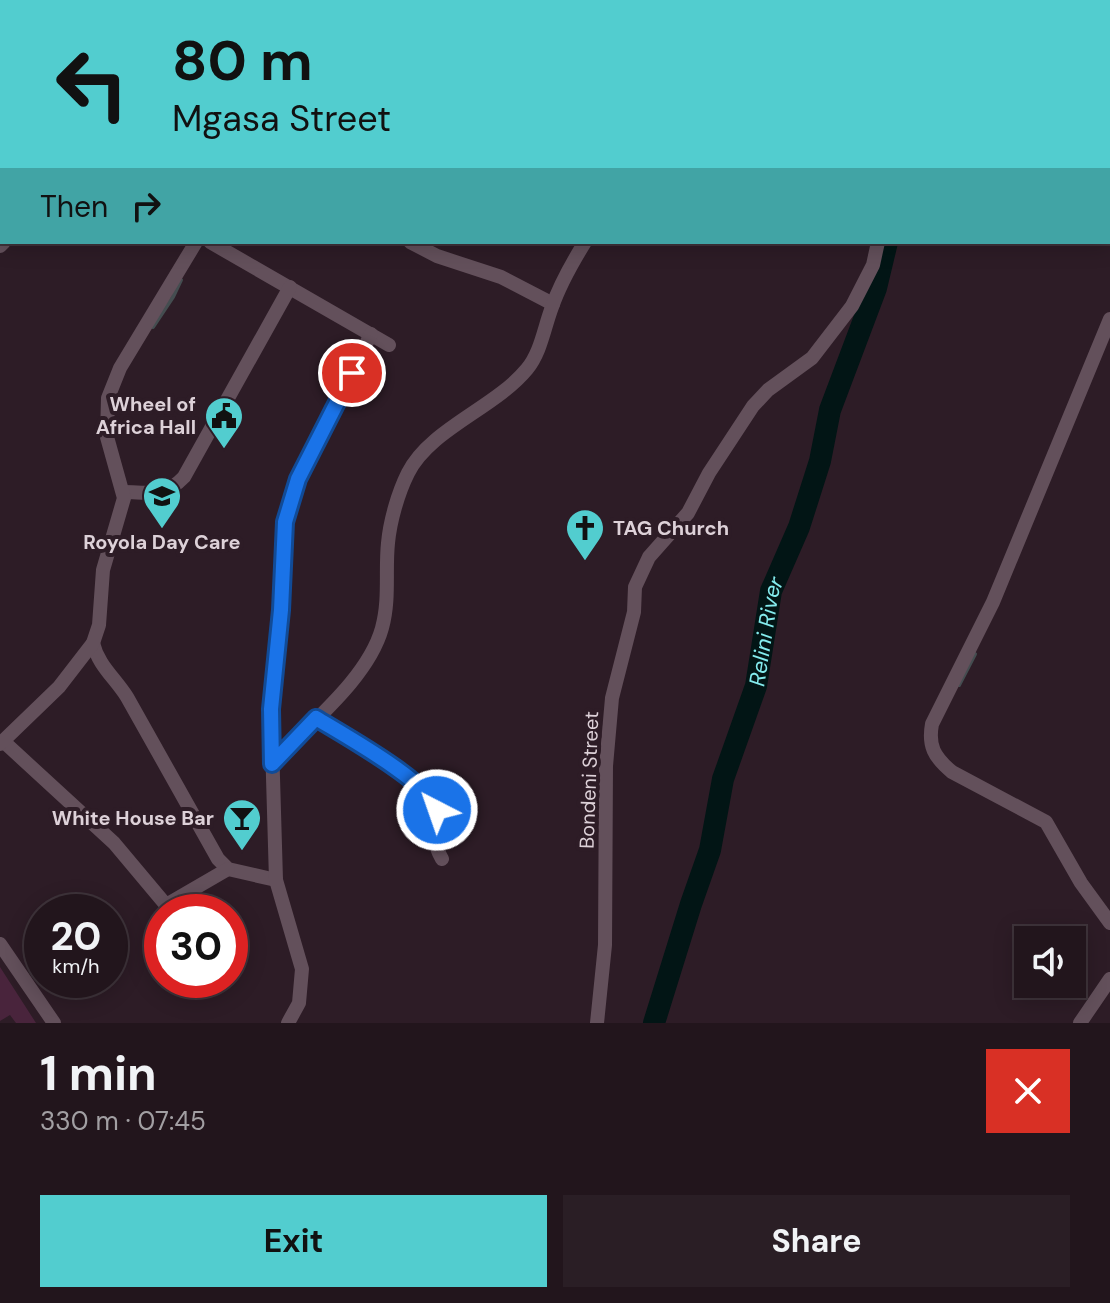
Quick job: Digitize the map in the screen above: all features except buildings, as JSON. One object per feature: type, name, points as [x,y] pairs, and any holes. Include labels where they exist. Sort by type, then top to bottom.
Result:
[{"type":"street","points":[[195,244],[120,368],[108,398],[107,437],[123,492],[122,511],[103,570],[99,625],[93,643],[59,687],[2,743],[114,843],[166,905],[228,869]]},
{"type":"street","points":[[214,244],[389,345]]},
{"type":"street","points":[[419,244],[440,249],[553,304]]},
{"type":"street","points":[[272,764],[354,680],[382,630],[389,585],[388,544],[408,473],[427,448],[495,399],[528,368],[538,351],[553,304],[584,244]]},
{"type":"street","name":"Bondeni Street","points":[[597,1023],[606,919],[606,766],[612,698],[634,612],[635,587],[649,557],[688,513],[709,473],[753,406],[768,390],[812,358],[852,306],[873,265],[878,244]]},
{"type":"street","points":[[123,492],[163,492],[184,477],[290,287]]},
{"type":"street","points":[[1110,319],[993,602],[932,724],[929,740],[939,761],[952,772],[1046,822],[1081,883],[1110,923]]},
{"type":"street","points":[[288,1023],[299,1003],[302,969],[276,880],[271,709],[282,599],[285,522],[298,479],[371,334]]},
{"type":"street","points":[[93,643],[99,661],[121,687],[215,854],[228,869],[276,880]]},
{"type":"street","points":[[316,718],[396,769],[435,802],[437,810],[433,838],[442,859]]},
{"type":"street","points":[[0,944],[54,1023]]},
{"type":"street","points":[[1080,1023],[1110,979]]},
{"type":"shaded area","points":[[0,967],[36,1023],[16,1023],[10,1015],[0,1021]]},
{"type":"waterway","name":"Relini River","points":[[654,1023],[710,850],[723,779],[756,686],[771,591],[799,527],[820,461],[830,410],[876,288],[887,244]]},
{"type":"waterway","points":[[153,327],[181,280]]},
{"type":"waterway","points":[[959,685],[975,654]]},
{"type":"place","name":"Wheel of Africa Hall","points":[[224,450]]},
{"type":"place","name":"Royola Day Care","points":[[162,530]]},
{"type":"place","name":"TAG Church","points":[[585,562]]},
{"type":"place","name":"White House Bar","points":[[242,852]]},
{"type":"route","points":[[352,373],[288,504],[271,709],[272,764],[316,718],[404,775],[435,802],[437,810]]}]
